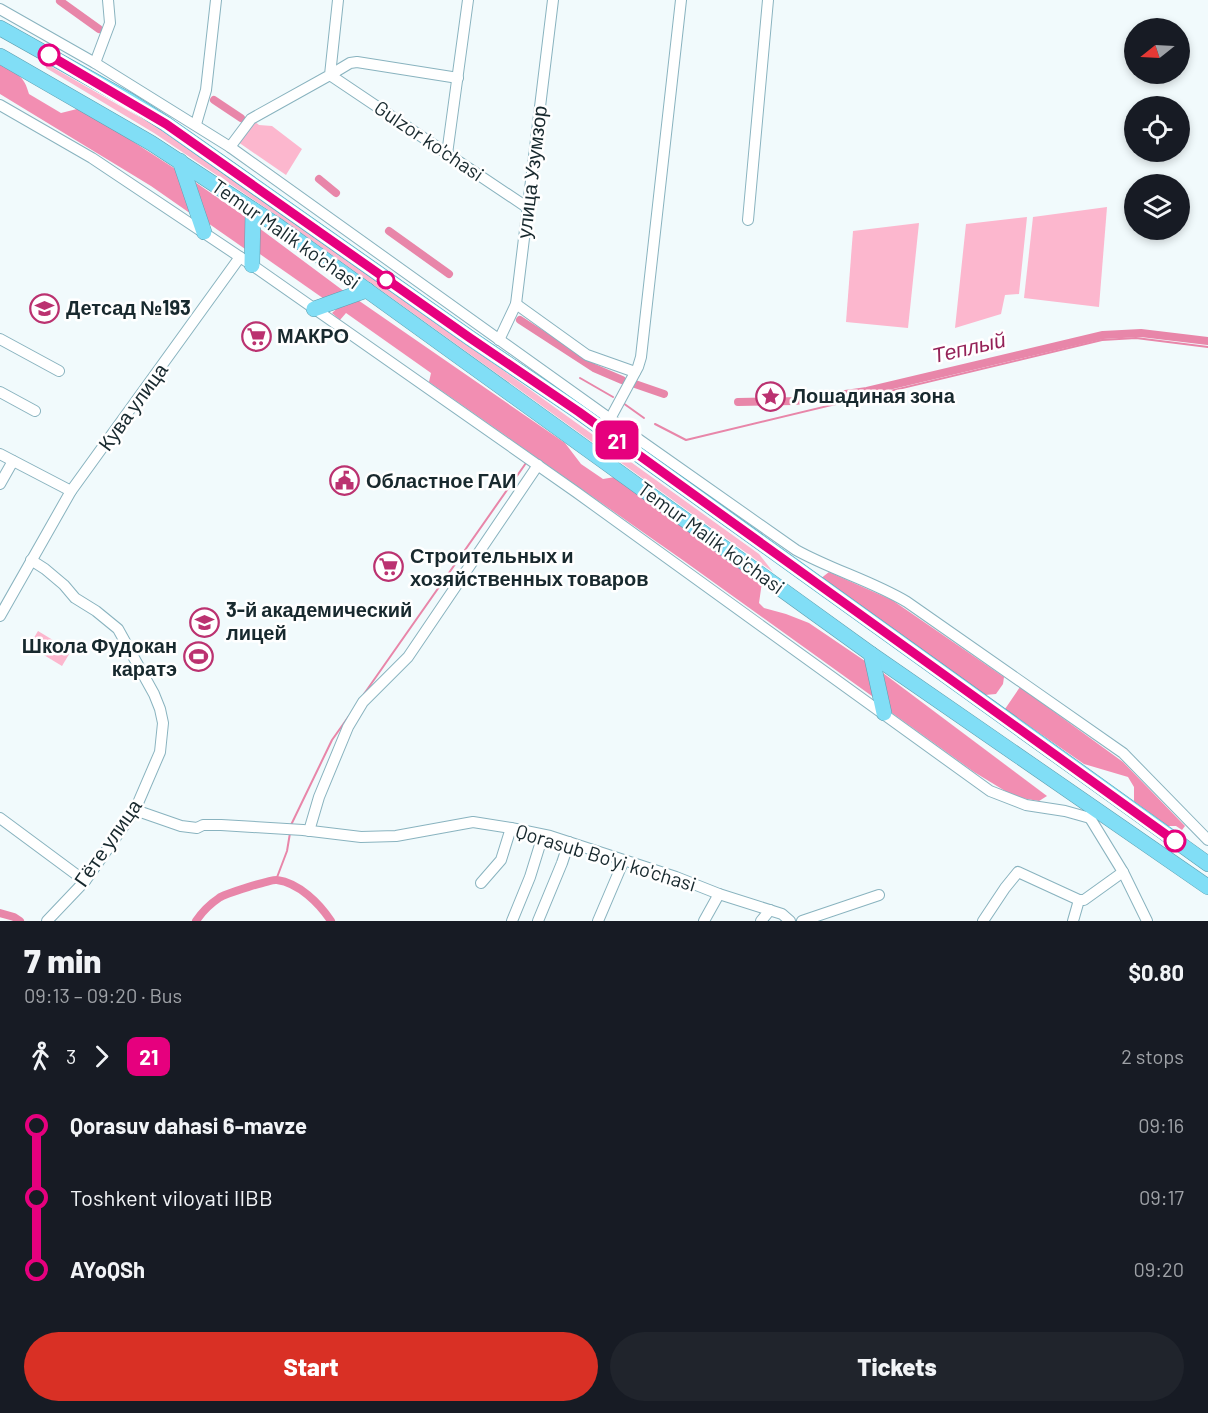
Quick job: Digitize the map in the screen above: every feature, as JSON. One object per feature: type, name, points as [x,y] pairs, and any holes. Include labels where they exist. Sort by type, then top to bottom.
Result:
[{"type":"highway","name":"Temur Malik ko'chasi","points":[[0,28],[166,124],[574,409],[1208,864]]},
{"type":"highway","points":[[24,70],[37,48]]},
{"type":"highway","name":"Temur Malik ko'chasi","points":[[0,56],[180,161],[253,210],[1093,814],[1208,887]]},
{"type":"highway","points":[[180,161],[204,232]]},
{"type":"highway","points":[[246,261],[253,210]]},
{"type":"highway","points":[[314,309],[367,290]]},
{"type":"highway","points":[[792,597],[790,581],[795,576],[803,574]]},
{"type":"highway","points":[[871,654],[884,713]]},
{"type":"highway","points":[[1093,814],[1109,793]]},
{"type":"street","points":[[95,63],[110,23],[108,0]]},
{"type":"street","points":[[196,124],[206,90],[216,0]]},
{"type":"street","points":[[330,75],[338,0]]},
{"type":"street","points":[[447,154],[468,0]]},
{"type":"street","name":"улица Узумзор","points":[[499,340],[516,304],[553,0]]},
{"type":"street","points":[[610,419],[641,357],[681,0]]},
{"type":"street","points":[[748,220],[768,0]]},
{"type":"street","points":[[0,9],[95,63],[230,147],[591,406],[803,554],[828,567],[875,585],[907,602],[1124,753],[1208,840]]},
{"type":"street","points":[[230,147],[251,119],[350,63],[357,62],[458,78]]},
{"type":"street","name":"Gulzor ko'chasi","points":[[330,75],[528,208]]},
{"type":"street","points":[[0,105],[92,158],[246,261],[538,465],[998,795],[1026,805],[1093,814],[1147,921]]},
{"type":"street","name":"Кува улица","points":[[0,616],[71,491],[246,261]]},
{"type":"street","points":[[516,304],[587,356],[635,372]]},
{"type":"street","points":[[0,339],[59,371]]},
{"type":"street","points":[[0,392],[35,411]]},
{"type":"street","points":[[574,409],[591,406]]},
{"type":"street","points":[[0,454],[71,491]]},
{"type":"street","points":[[0,484],[13,461]]},
{"type":"street","points":[[309,831],[319,797],[348,727],[363,702],[408,657],[538,465]]},
{"type":"street","points":[[700,483],[706,504]]},
{"type":"street","name":"Гёте улица","points":[[31,560],[64,585],[75,598],[118,629],[158,701],[163,723],[162,745],[157,762],[135,810],[85,881],[47,921]]},
{"type":"street","name":"Qorasub Bo'yi ko'chasi","points":[[135,810],[181,826],[197,828],[203,825],[220,825],[361,837],[396,836],[473,822],[511,828],[569,842],[676,877],[719,894],[782,914],[790,921]]},
{"type":"street","points":[[0,818],[85,881]]},
{"type":"street","points":[[481,883],[501,860],[511,828]]},
{"type":"street","points":[[512,921],[530,878],[543,835]]},
{"type":"street","points":[[538,921],[569,842]]},
{"type":"street","points":[[598,921],[624,860]]},
{"type":"street","points":[[983,921],[1018,872],[1079,900],[1084,900],[1123,872]]},
{"type":"street","points":[[704,921],[719,894]]},
{"type":"street","points":[[802,921],[879,895]]},
{"type":"street","points":[[1073,921],[1079,900]]},
{"type":"street","points":[[761,921],[770,910]]},
{"type":"shaded area","points":[[45,63],[157,127],[284,213],[759,554],[773,572],[279,217],[154,133],[46,68]]},
{"type":"shaded area","points":[[0,64],[22,79],[29,94],[61,113],[81,108],[180,172],[194,216],[151,186],[0,94]]},
{"type":"shaded area","points":[[254,121],[259,125],[272,126],[302,149],[286,175],[238,142]]},
{"type":"shaded area","points":[[192,180],[247,218],[248,251],[205,221]]},
{"type":"shaded area","points":[[1107,207],[1099,307],[1024,298],[1033,217]]},
{"type":"shaded area","points":[[1027,217],[1019,294],[1005,295],[1001,314],[955,328],[966,224]]},
{"type":"shaded area","points":[[919,223],[908,328],[846,322],[853,231]]},
{"type":"shaded area","points":[[259,228],[345,292],[327,301],[257,252]]},
{"type":"shaded area","points":[[355,298],[565,443],[581,464],[603,479],[615,477],[762,582],[759,603],[764,608],[809,623],[865,661],[876,699],[429,382],[431,373],[346,313],[340,320],[332,313],[342,304]]},
{"type":"shaded area","points":[[829,572],[892,600],[1004,677],[1003,684],[996,694],[985,695],[820,579]]},
{"type":"shaded area","points":[[38,631],[71,651],[62,666],[29,646]]},
{"type":"shaded area","points":[[879,670],[1047,796],[1039,801],[1015,797],[974,772],[885,708]]},
{"type":"shaded area","points":[[1020,687],[1123,762],[1185,826],[1182,830],[1176,826],[1168,826],[1134,801],[1134,787],[1128,777],[1084,764],[1005,709]]},
{"type":"waterway","name":"Теплый","points":[[60,1],[99,29]]},
{"type":"waterway","name":"Теплый","points":[[214,100],[241,118]]},
{"type":"waterway","name":"Теплый","points":[[319,179],[336,193]]},
{"type":"waterway","name":"Теплый","points":[[389,231],[449,274]]},
{"type":"waterway","name":"Теплый","points":[[520,320],[594,368],[622,380]]},
{"type":"waterway","name":"Теплый","points":[[738,402],[795,401],[867,391],[1103,335],[1141,333],[1208,341]]},
{"type":"waterway","points":[[655,424],[686,440],[1102,340],[1136,338],[1208,347]]},
{"type":"waterway","points":[[580,378],[613,397]]},
{"type":"waterway","name":"Теплый","points":[[635,384],[664,394]]},
{"type":"waterway","points":[[623,403],[644,418]]},
{"type":"waterway","points":[[364,694],[526,463]]},
{"type":"waterway","points":[[291,825],[332,740],[349,716]]},
{"type":"waterway","points":[[276,880],[287,851],[290,833]]},
{"type":"waterway","points":[[196,921],[209,906],[223,896],[273,880],[285,882],[301,890],[321,907],[331,921]]},
{"type":"waterway","points":[[0,913],[20,921]]},
{"type":"bus line","name":"21","points":[[49,55],[166,124],[579,412],[1175,841]]},
{"type":"place","name":"Детсад №193","points":[[45,308]]},
{"type":"place","name":"МАКРО","points":[[256,336]]},
{"type":"place","name":"Лошадиная зона","points":[[771,396]]},
{"type":"place","name":"Областное ГАИ","points":[[345,481]]},
{"type":"place","name":"Строительных и хозяйственных товаров","points":[[389,567]]},
{"type":"place","name":"3-й академический лицей","points":[[205,622]]},
{"type":"place","name":"Школа Фудокан каратэ","points":[[198,657]]}]
